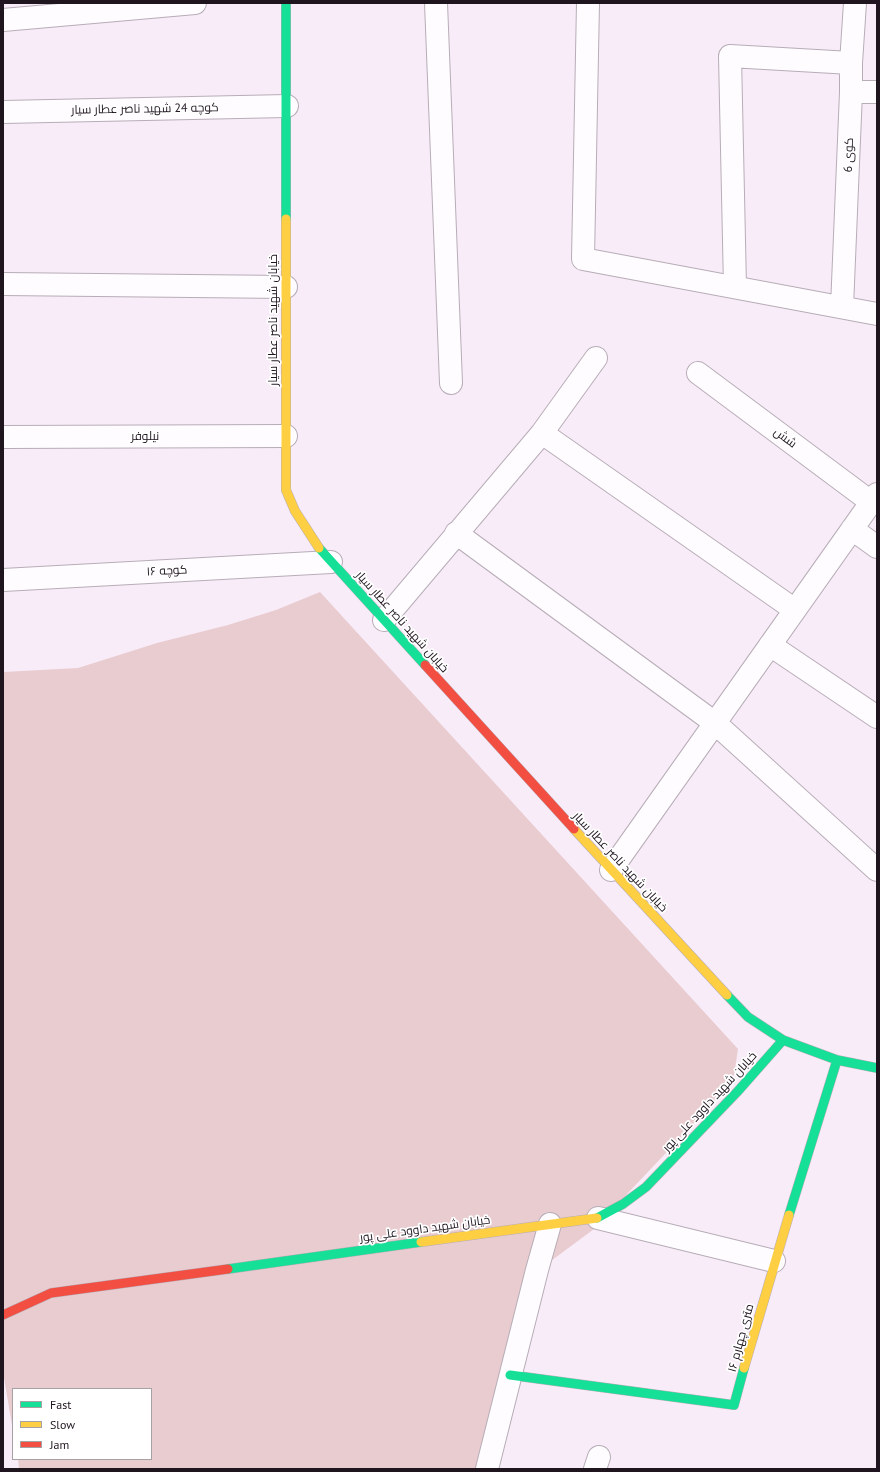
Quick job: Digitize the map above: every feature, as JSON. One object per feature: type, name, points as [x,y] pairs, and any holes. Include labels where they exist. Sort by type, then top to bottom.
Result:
[{"type":"street","points":[[3,20],[108,7],[195,3]]},
{"type":"street","name":"خیابان شهید ناصر عطار سیار","points":[[286,3],[286,490],[295,511],[310,536],[331,562],[611,870],[748,1017],[783,1040],[837,1060],[877,1068]]},
{"type":"street","points":[[436,3],[452,383]]},
{"type":"street","points":[[588,3],[583,260],[877,314]]},
{"type":"street","name":"کوی 6","points":[[842,307],[852,92],[851,63],[855,3]]},
{"type":"street","points":[[735,287],[730,56],[851,63]]},
{"type":"street","points":[[852,92],[877,92]]},
{"type":"street","name":"کوچه 24 شهید ناصر عطار سیار","points":[[3,112],[287,106]]},
{"type":"street","points":[[3,284],[286,287]]},
{"type":"street","points":[[384,620],[542,433],[596,358]]},
{"type":"street","name":"شش","points":[[698,373],[874,498]]},
{"type":"street","points":[[542,433],[795,610]]},
{"type":"street","name":"نیلوفر","points":[[3,437],[286,436]]},
{"type":"street","points":[[611,870],[874,498]]},
{"type":"street","points":[[852,529],[877,547]]},
{"type":"street","points":[[456,533],[715,723],[877,870]]},
{"type":"street","name":"کوچه ۱۶","points":[[3,580],[331,562]]},
{"type":"street","points":[[770,645],[877,717]]},
{"type":"street","name":"خیابان شهید داوود علی پور","points":[[3,1315],[51,1293],[598,1218],[623,1204],[646,1187],[738,1091],[783,1040]]},
{"type":"street","name":"۱۶ متری چهارم","points":[[510,1375],[734,1406],[774,1261],[837,1060]]},
{"type":"street","points":[[598,1218],[774,1261]]},
{"type":"street","points":[[487,1469],[550,1224]]},
{"type":"shaded area","points":[[320,592],[738,1049],[733,1082],[594,1229],[532,1275],[488,1418],[482,1469],[19,1469],[18,1460],[152,1460],[152,1388],[12,1388],[12,1425],[3,1372],[3,672],[78,668],[157,643],[228,625],[276,610]]},
{"type":"traffic: fast","points":[[286,3],[286,219]]},
{"type":"traffic: fast","points":[[319,548],[425,665]]},
{"type":"traffic: fast","points":[[727,995],[748,1017],[783,1040],[837,1060],[877,1068]]},
{"type":"traffic: fast","points":[[597,1218],[623,1204],[646,1187],[738,1091],[783,1040]]},
{"type":"traffic: fast","points":[[789,1215],[837,1060]]},
{"type":"traffic: fast","points":[[228,1269],[421,1242]]},
{"type":"traffic: fast","points":[[510,1375],[734,1405],[744,1368]]},
{"type":"traffic: slow","points":[[286,219],[286,490],[295,511],[319,548]]},
{"type":"traffic: slow","points":[[574,829],[727,995]]},
{"type":"traffic: slow","points":[[744,1368],[789,1215]]},
{"type":"traffic: slow","points":[[421,1242],[597,1218]]},
{"type":"traffic: jam","points":[[425,665],[574,829]]},
{"type":"traffic: jam","points":[[3,1315],[51,1293],[228,1269]]}]
